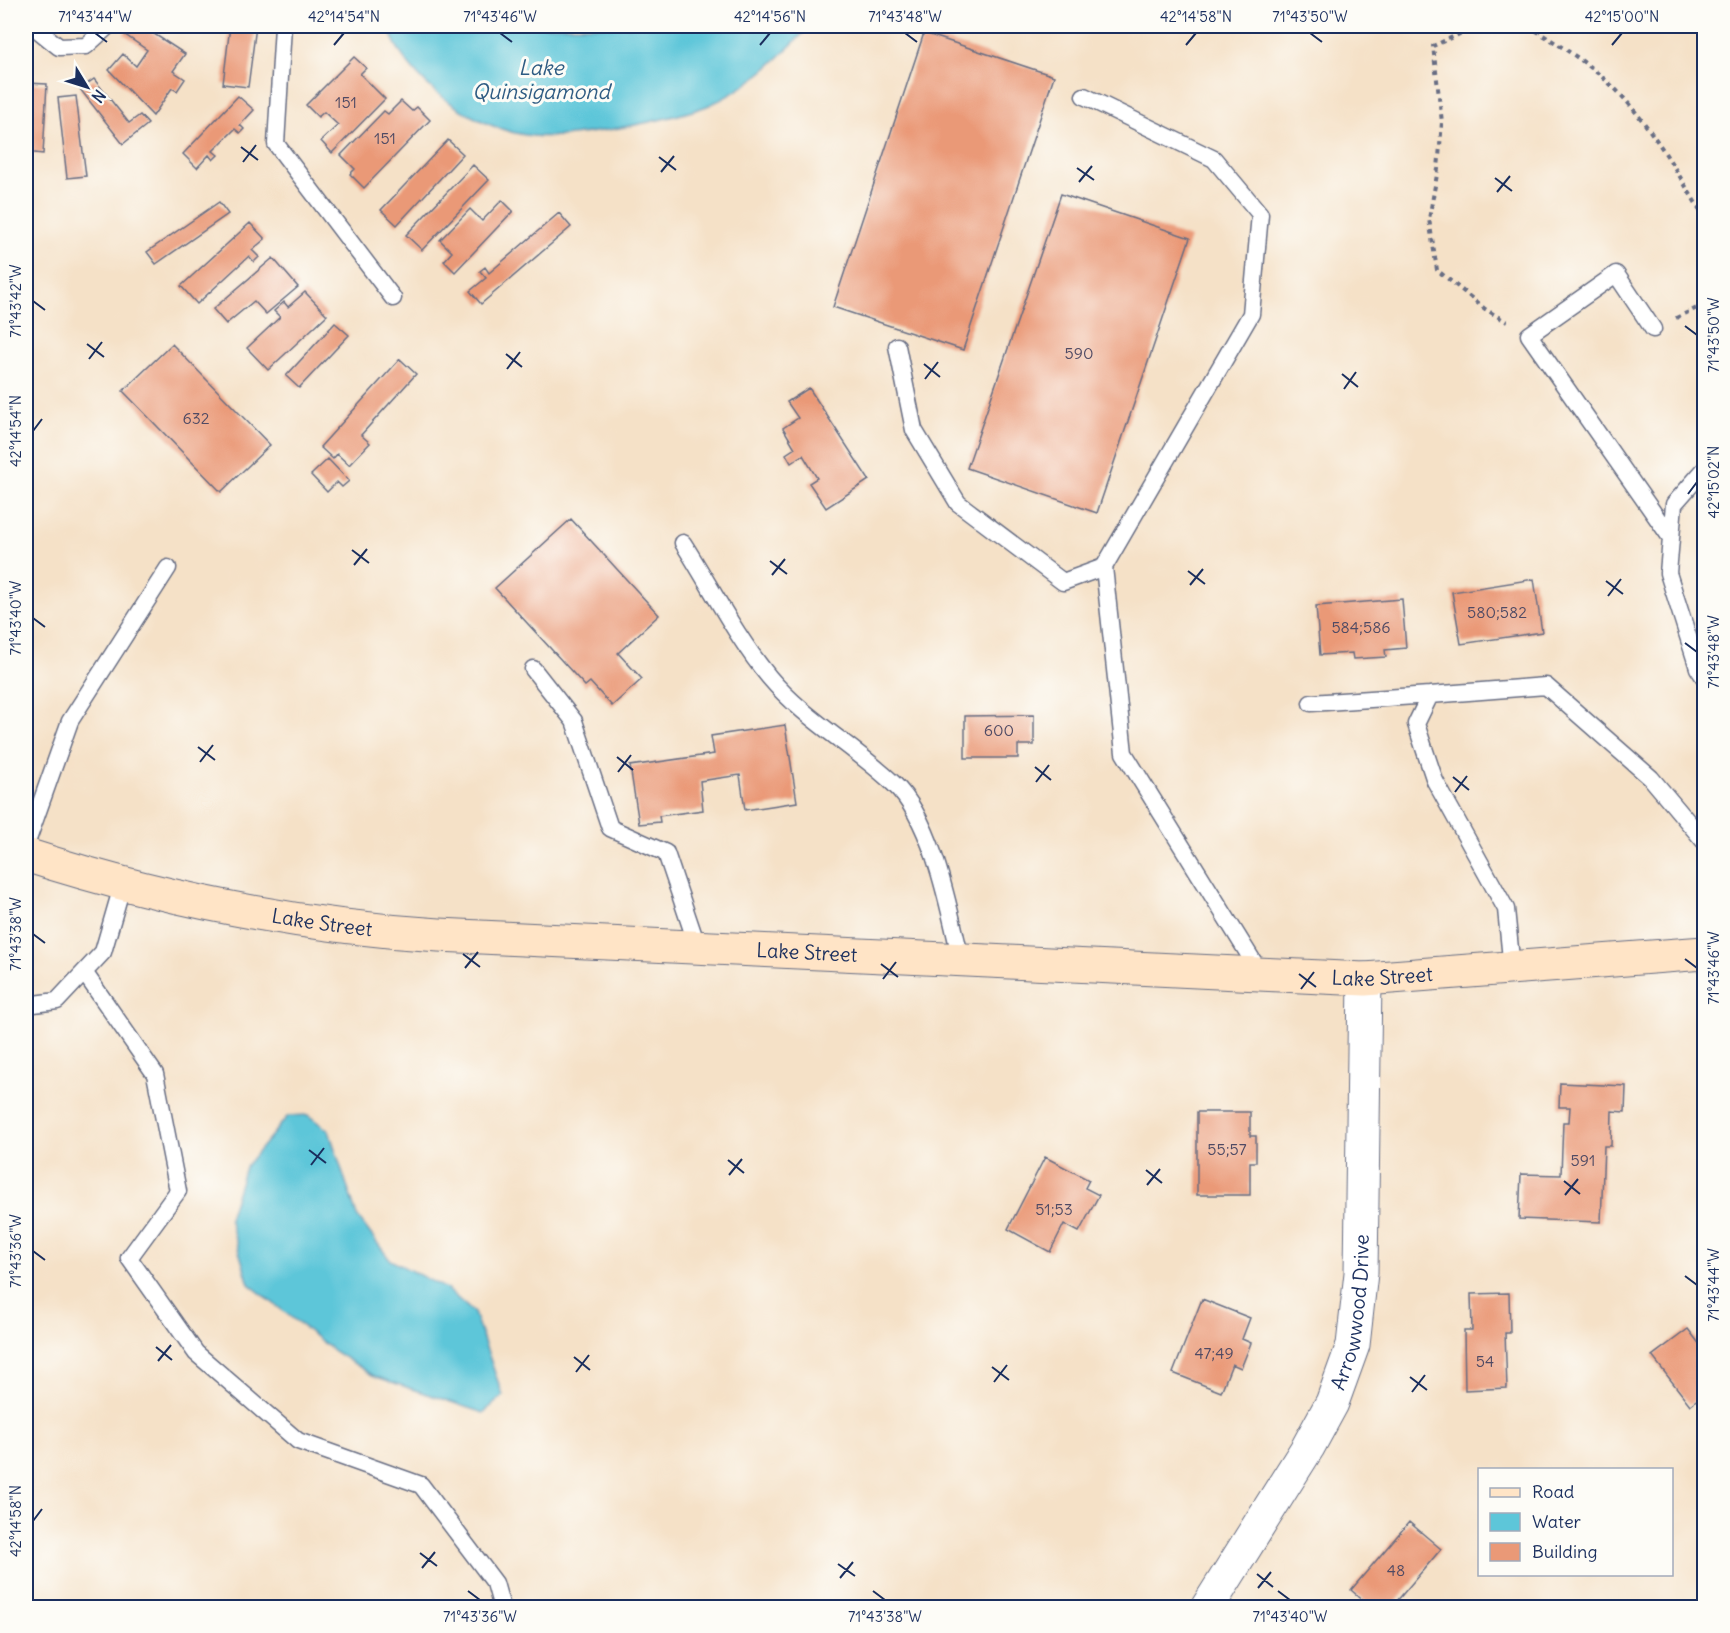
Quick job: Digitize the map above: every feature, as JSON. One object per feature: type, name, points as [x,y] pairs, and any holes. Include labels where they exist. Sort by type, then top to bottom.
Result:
[{"type":"main road","name":"Lake Street","points":[[26,855],[123,883],[219,905],[351,928],[698,948],[1365,979],[1704,952]]},
{"type":"street","name":"Arrowwood Drive","points":[[1207,1608],[1308,1447],[1332,1403],[1353,1345],[1361,1273],[1365,979]]},
{"type":"lane","points":[[33,26],[59,47],[86,46],[108,26]]},
{"type":"lane","points":[[283,26],[276,144],[393,298]]},
{"type":"lane","points":[[1083,96],[1214,159],[1260,214],[1251,314],[1104,567],[1124,753],[1261,974]]},
{"type":"lane","points":[[1653,329],[1616,274],[1529,334],[1671,538]]},
{"type":"lane","points":[[897,346],[914,430],[958,503],[1063,582],[1104,567]]},
{"type":"lane","points":[[1704,470],[1674,504],[1668,573],[1698,668],[1704,677]]},
{"type":"lane","points":[[683,543],[769,677],[791,700],[895,784],[912,806],[943,882],[961,960]]},
{"type":"lane","points":[[26,845],[70,721],[168,568]]},
{"type":"lane","points":[[533,669],[574,720],[610,828],[666,852],[698,948]]},
{"type":"lane","points":[[1311,703],[1546,686],[1651,778],[1704,841]]},
{"type":"lane","points":[[1430,695],[1416,724],[1435,781],[1506,909],[1512,969]]},
{"type":"lane","points":[[26,1005],[57,1001],[103,952],[123,883]]},
{"type":"lane","points":[[84,972],[155,1074],[178,1191],[129,1258],[196,1353],[298,1441],[421,1485],[495,1583],[502,1608]]},
{"type":"path","points":[[1476,26],[1432,46],[1442,122],[1438,169],[1429,219],[1437,270],[1485,309],[1529,334]]},
{"type":"path","points":[[1528,26],[1561,45],[1620,93],[1658,142],[1704,217]]},
{"type":"path","points":[[1653,329],[1697,308],[1704,300]]},
{"type":"water","name":"Lake Quinsigamond","points":[[388,26],[810,26],[750,81],[737,91],[707,106],[620,128],[571,135],[533,136],[511,132],[489,124],[445,99],[410,65],[397,46]]},
{"type":"water","points":[[308,1115],[329,1131],[357,1216],[390,1260],[447,1289],[474,1313],[503,1396],[483,1413],[374,1376],[334,1351],[249,1284],[229,1218],[245,1167],[288,1116]]},
{"type":"building","points":[[131,26],[142,26],[185,54],[173,71],[185,79],[177,91],[172,88],[153,116],[109,70],[123,54],[136,66],[147,50],[124,34]]},
{"type":"building","points":[[230,26],[256,26],[248,87],[223,84]]},
{"type":"building","points":[[924,33],[1054,76],[963,350],[833,307]]},
{"type":"building","points":[[354,57],[366,68],[360,74],[385,99],[332,153],[321,141],[338,125],[324,112],[318,117],[306,105]]},
{"type":"building","points":[[94,79],[129,123],[140,115],[148,124],[123,144],[80,89]]},
{"type":"building","points":[[26,83],[47,84],[43,154],[26,152]]},
{"type":"building","points":[[76,96],[86,176],[67,178],[58,98]]},
{"type":"building","points":[[238,96],[254,110],[240,125],[244,129],[240,133],[235,129],[213,151],[218,155],[213,160],[209,155],[197,168],[183,154]]},
{"type":"building","points":[[401,101],[412,111],[417,107],[430,120],[364,188],[350,174],[355,169],[341,155],[384,111],[388,114]]},
{"type":"building","points":[[448,140],[463,154],[397,225],[381,210]]},
{"type":"building","points":[[473,165],[489,180],[422,250],[406,235]]},
{"type":"building","points":[[1061,194],[1190,238],[1097,513],[967,468]]},
{"type":"building","points":[[502,200],[513,211],[455,272],[444,261],[452,252],[440,240],[470,209],[482,221]]},
{"type":"building","points":[[219,202],[228,214],[156,264],[147,252]]},
{"type":"building","points":[[559,213],[571,227],[481,304],[470,291],[486,278],[480,271],[485,267],[489,273]]},
{"type":"building","points":[[250,223],[265,239],[252,250],[259,257],[254,262],[249,256],[197,304],[181,286]]},
{"type":"building","points":[[273,258],[298,287],[266,314],[254,301],[226,324],[213,309]]},
{"type":"building","points":[[305,292],[327,315],[268,370],[247,348],[280,317],[274,311],[284,302],[288,307]]},
{"type":"building","points":[[335,323],[349,335],[299,388],[286,376]]},
{"type":"building","points":[[172,344],[270,445],[221,492],[123,391]]},
{"type":"building","points":[[400,359],[416,374],[361,435],[370,443],[349,465],[337,454],[333,459],[320,447]]},
{"type":"building","points":[[809,388],[869,480],[826,508],[809,483],[817,478],[803,455],[791,463],[786,454],[795,448],[783,428],[798,418],[787,402]]},
{"type":"building","points":[[328,459],[349,481],[342,487],[337,482],[327,492],[311,475]]},
{"type":"building","points":[[571,519],[659,615],[618,653],[642,679],[612,706],[590,682],[585,686],[495,588]]},
{"type":"building","points":[[1534,579],[1542,632],[1461,644],[1452,592]]},
{"type":"building","points":[[1402,599],[1406,648],[1385,650],[1386,657],[1353,659],[1352,653],[1320,655],[1316,606]]},
{"type":"building","points":[[1034,715],[1034,745],[1018,745],[1018,758],[965,758],[965,716]]},
{"type":"building","points":[[785,725],[797,802],[745,810],[740,775],[700,781],[703,810],[659,816],[660,822],[639,824],[630,766],[714,754],[711,736]]},
{"type":"building","points":[[1560,1083],[1626,1086],[1625,1112],[1612,1111],[1611,1146],[1604,1146],[1601,1222],[1519,1219],[1521,1174],[1561,1175],[1563,1122],[1569,1122],[1570,1107],[1559,1107]]},
{"type":"building","points":[[1197,1112],[1250,1112],[1250,1136],[1256,1136],[1256,1162],[1250,1162],[1250,1195],[1197,1195]]},
{"type":"building","points":[[1045,1157],[1089,1180],[1085,1188],[1099,1195],[1079,1232],[1064,1224],[1050,1252],[1008,1229]]},
{"type":"building","points":[[1509,1293],[1510,1333],[1505,1333],[1507,1388],[1465,1390],[1464,1330],[1472,1330],[1471,1294]]},
{"type":"building","points":[[1202,1299],[1250,1318],[1242,1339],[1251,1343],[1241,1368],[1232,1364],[1221,1392],[1173,1373]]},
{"type":"building","points":[[1688,1329],[1704,1350],[1704,1394],[1690,1405],[1652,1356]]},
{"type":"building","points":[[1409,1522],[1441,1549],[1391,1608],[1372,1608],[1351,1590]]}]
